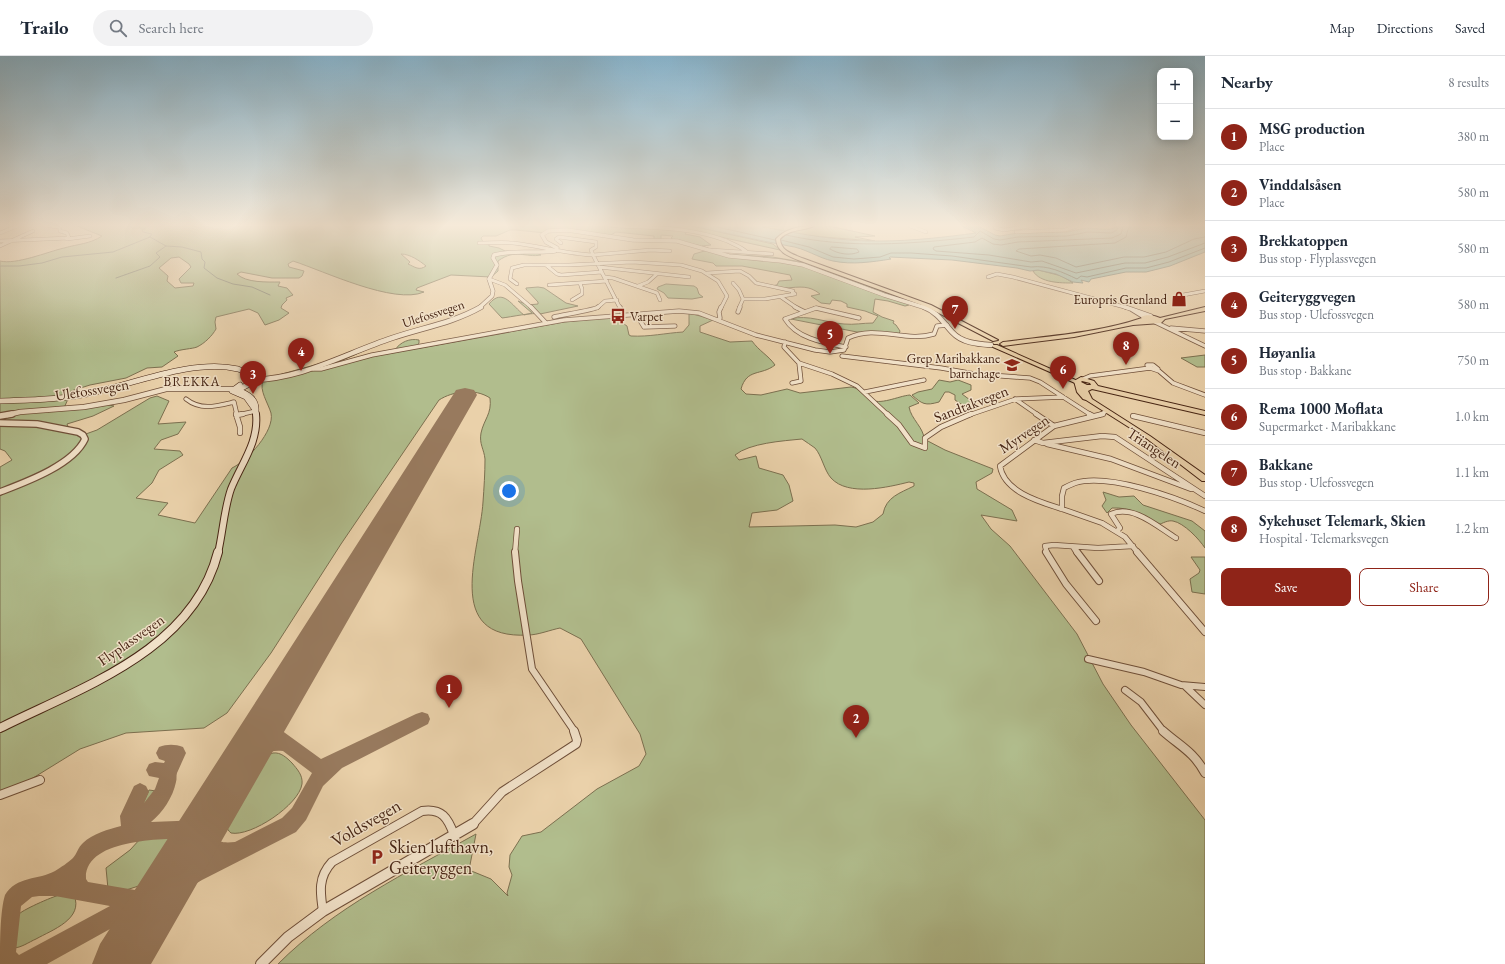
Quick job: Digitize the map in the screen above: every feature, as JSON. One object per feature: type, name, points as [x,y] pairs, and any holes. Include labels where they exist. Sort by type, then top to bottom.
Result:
[{"type":"main road","points":[[826,268],[917,301],[964,323],[995,343],[1080,381],[1141,398],[1205,412]]},
{"type":"main road","points":[[995,343],[1074,335],[1132,323],[1156,320],[1205,308]]},
{"type":"main road","points":[[1132,323],[1145,318],[1156,320]]},
{"type":"main road","points":[[0,401],[82,395],[191,369],[224,368],[246,373],[251,380]]},
{"type":"main road","name":"Ulefossvegen","points":[[235,390],[251,380]]},
{"type":"main road","points":[[1080,381],[1082,395],[1159,444],[1205,479]]},
{"type":"main road","points":[[1092,385],[1085,390],[1088,397],[1105,411]]},
{"type":"main road","points":[[235,390],[246,397],[256,411]]},
{"type":"main road","name":"Flyplassvegen","points":[[0,728],[75,691],[127,662],[166,635],[189,611],[200,596],[210,576],[232,488],[255,435],[257,422],[256,411]]},
{"type":"street","name":"Ulefossvegen","points":[[251,380],[278,377],[313,369],[340,360],[389,339],[452,319],[476,309],[486,303],[492,296],[493,290],[489,279],[494,268]]},
{"type":"street","points":[[513,268],[510,278],[517,284]]},
{"type":"street","points":[[550,268],[557,274],[561,275],[602,272]]},
{"type":"street","points":[[601,268],[623,315]]},
{"type":"street","points":[[611,268],[689,277]]},
{"type":"street","points":[[693,268],[707,273],[720,284],[727,296],[719,312],[720,318],[718,320]]},
{"type":"street","points":[[813,268],[889,297],[922,306],[937,314],[955,335],[968,342],[995,343]]},
{"type":"street","points":[[707,273],[740,271],[749,276],[758,284],[795,294],[781,297],[743,299]]},
{"type":"street","points":[[638,286],[648,282],[657,274]]},
{"type":"street","points":[[988,277],[997,274],[1013,277],[1130,309],[1156,320],[1205,346]]},
{"type":"street","points":[[605,277],[657,293],[660,300]]},
{"type":"street","points":[[489,279],[500,282],[510,288],[530,305],[546,324]]},
{"type":"street","points":[[549,285],[607,281]]},
{"type":"street","points":[[572,300],[579,298],[582,294],[583,290],[580,283]]},
{"type":"street","points":[[733,283],[740,290],[743,299],[738,312]]},
{"type":"street","points":[[1183,295],[1205,291]]},
{"type":"street","points":[[781,297],[796,308],[805,312]]},
{"type":"street","points":[[554,317],[595,310],[605,301],[617,300]]},
{"type":"street","points":[[846,347],[798,333],[785,321],[785,318],[814,308],[821,308],[859,318]]},
{"type":"street","points":[[1130,309],[1145,318]]},
{"type":"street","points":[[313,369],[318,370],[372,355],[575,319],[636,314],[687,311],[699,313],[756,335],[827,352],[840,351],[846,347],[848,338],[856,334],[895,334],[926,337],[935,333],[937,326],[947,325]]},
{"type":"street","points":[[636,314],[644,327],[675,326]]},
{"type":"street","points":[[1170,328],[1205,331]]},
{"type":"street","points":[[785,342],[784,347],[799,363],[847,381],[865,392],[924,380]]},
{"type":"street","points":[[842,356],[935,367],[981,375],[1027,377],[1037,381],[1093,416]]},
{"type":"street","points":[[792,383],[800,381],[799,363]]},
{"type":"street","points":[[1080,381],[1096,375],[1150,368],[1147,366],[1155,366],[1158,369],[1156,370],[1173,383],[1205,395]]},
{"type":"street","points":[[1092,385],[1091,378],[1096,375]]},
{"type":"street","name":"Ulefossvegen","points":[[0,416],[20,412],[84,407],[162,390],[235,390]]},
{"type":"street","name":"Sandtakvegen","points":[[865,392],[901,428],[912,443],[925,448],[925,438],[933,431],[966,416],[1015,399],[1062,397]]},
{"type":"street","points":[[1015,399],[1054,426]]},
{"type":"street","points":[[186,400],[195,406],[202,408],[211,408],[234,402],[236,415],[242,428],[240,433]]},
{"type":"street","points":[[236,415],[256,411]]},
{"type":"street","name":"Myrvegen","points":[[1062,509],[1024,494],[1008,482],[1000,471],[1001,464],[1054,426],[1093,416],[1105,411]]},
{"type":"street","points":[[1133,416],[1205,433]]},
{"type":"street","name":"Ulefossvegen","points":[[0,423],[37,424],[78,432],[85,438],[81,448],[66,460],[0,492]]},
{"type":"street","name":"Triangelen","points":[[1043,443],[1102,436],[1115,437],[1205,496]]},
{"type":"street","name":"Triangelen","points":[[1034,440],[1111,459],[1200,493]]},
{"type":"street","points":[[1205,511],[1180,500],[1152,491],[1120,484],[1088,481],[1070,484],[1064,488],[1062,496],[1062,509],[1095,520],[1117,531],[1133,546],[1205,632]]},
{"type":"street","points":[[1117,531],[1120,528],[1111,514],[1115,512],[1127,511],[1138,515],[1176,538]]},
{"type":"street","points":[[261,964],[288,937],[323,911],[473,824],[502,792],[576,744],[576,734],[532,669],[516,554],[517,529]]},
{"type":"street","points":[[1096,621],[1081,605],[1044,549],[1045,546],[1098,548],[1133,546]]},
{"type":"street","points":[[1073,547],[1099,580]]},
{"type":"street","points":[[1088,659],[1144,672],[1185,686],[1205,687]]},
{"type":"street","points":[[1185,686],[1205,705]]},
{"type":"street","points":[[1125,690],[1138,698],[1163,731],[1190,751],[1205,773]]},
{"type":"street","points":[[0,795],[40,780]]},
{"type":"street","name":"Voldsvegen","points":[[323,911],[320,880],[326,867],[332,862],[422,811],[430,809],[440,811],[451,824],[454,835]]},
{"type":"green space","points":[[0,268],[159,268],[168,276],[167,281],[175,288],[193,286],[194,283],[181,283],[179,279],[190,268],[294,268],[304,271],[302,276],[299,278],[272,278],[241,272],[237,274],[251,280],[280,282],[278,286],[287,288],[293,295],[286,298],[287,300],[281,308],[289,313],[279,320],[265,325],[258,313],[249,309],[216,317],[216,329],[208,339],[195,348],[174,352],[178,356],[162,367],[147,368],[126,378],[90,385],[71,391],[65,396],[68,399],[64,408],[105,404],[114,406],[93,416],[67,424],[69,429],[83,435],[97,430],[150,398],[157,396],[169,401],[158,424],[186,422],[178,434],[161,440],[154,449],[180,451],[183,455],[159,470],[152,483],[136,498],[168,503],[158,515],[195,523],[232,468],[245,459],[259,445],[269,428],[271,413],[262,388],[263,381],[381,343],[339,362],[339,365],[395,350],[402,343],[409,340],[419,340],[417,346],[420,348],[564,322],[613,317],[627,326],[629,335],[631,336],[683,332],[689,325],[690,313],[713,320],[700,326],[700,332],[730,342],[752,341],[775,365],[747,378],[741,389],[746,394],[761,395],[787,389],[800,393],[851,387],[859,390],[873,401],[884,401],[910,395],[919,403],[909,407],[912,416],[922,431],[924,439],[945,450],[993,469],[992,473],[976,482],[977,489],[1012,510],[1017,521],[981,515],[991,529],[1010,546],[1077,634],[1103,684],[1131,725],[1205,820],[1205,964],[278,964],[323,925],[347,908],[398,877],[476,834],[469,870],[491,879],[508,896],[507,893],[512,875],[509,867],[510,855],[522,836],[541,832],[597,789],[639,766],[646,754],[640,734],[581,639],[560,628],[532,635],[501,633],[484,623],[475,608],[472,589],[473,567],[481,522],[485,470],[481,433],[489,412],[490,398],[478,393],[464,392],[451,394],[439,400],[341,544],[271,653],[227,713],[204,728],[126,733],[80,749],[20,786],[0,793],[0,467],[12,460],[5,451],[0,449]],"holes":[[[802,439],[815,448],[829,475],[838,484],[858,489],[880,488],[909,482],[914,483],[914,486],[894,496],[887,503],[883,514],[873,522],[856,527],[835,525],[749,527],[752,513],[777,510],[793,501],[789,485],[783,475],[759,468],[756,456],[739,460],[735,455],[741,451],[758,445]]]},
{"type":"green space","points":[[312,268],[498,268],[498,271],[491,277],[451,275],[417,288],[416,290],[424,292],[411,295],[378,291]]},
{"type":"green space","points":[[755,268],[823,268],[912,300],[909,305],[905,306],[875,299],[873,312],[894,321],[893,323],[900,331],[899,334],[857,332],[791,319],[817,319],[851,324],[873,323],[878,316],[847,307],[847,304],[841,301],[832,300],[830,304],[821,303],[811,296],[820,294],[812,289],[770,286],[777,285],[779,281],[792,280],[790,275]]},
{"type":"green space","points":[[1038,270],[1062,276],[1073,283],[1046,280],[1036,275],[1033,271]]},
{"type":"green space","points":[[666,284],[694,286],[703,297],[692,299],[668,298],[664,293],[657,289],[658,287]]},
{"type":"green space","points":[[526,288],[544,288],[566,303],[578,306],[540,314],[528,314],[532,313],[518,301],[528,305],[538,304],[538,302]]},
{"type":"green space","points":[[499,297],[503,298],[524,315],[502,318],[489,304],[494,299]]},
{"type":"green space","points":[[1205,355],[1205,367],[1197,367],[1181,358]]},
{"type":"green space","points":[[939,380],[950,382],[958,380],[971,385],[971,390],[962,394],[974,403],[964,406],[955,400],[955,395],[949,392],[945,392],[939,402],[930,404],[921,402],[912,395],[932,389]]},
{"type":"green space","points":[[1103,492],[1119,497],[1134,496],[1143,505],[1192,521],[1205,531],[1205,548],[1191,532],[1177,522],[1169,521],[1158,525],[1131,510],[1119,508],[1112,508],[1107,513],[1102,506],[1106,500]]},
{"type":"green space","points":[[1191,557],[1205,557],[1205,594],[1192,592],[1190,579],[1199,573],[1200,570]]},
{"type":"green space","points":[[273,753],[279,753],[284,756],[298,770],[302,781],[299,792],[283,810],[273,818],[250,830],[240,833],[231,833],[226,826],[226,821],[232,805],[258,763]]},
{"type":"green space","points":[[149,790],[156,791],[149,807],[140,810]]},
{"type":"green space","points":[[168,835],[175,839],[167,846],[159,858],[148,883],[123,891],[108,889],[106,868],[130,850],[141,838]]},
{"type":"green space","points":[[63,894],[74,895],[76,903],[75,911],[71,917],[65,923],[50,932],[22,946],[13,948],[16,917],[40,902]]},
{"type":"water","points":[[1019,268],[1161,268],[1146,272],[1126,272],[1091,279],[1089,282],[1081,280],[1083,283],[1073,282],[1056,274],[1038,270],[1030,271]]},
{"type":"waterway","points":[[116,278],[143,268]]},
{"type":"waterway","points":[[204,268],[217,278],[233,284],[252,287],[270,295]]},
{"type":"taxiway","points":[[454,414],[460,410],[466,397],[462,396],[457,398],[456,400],[459,405]]},
{"type":"taxiway","points":[[275,708],[271,724],[273,734],[319,768],[336,762]]},
{"type":"taxiway","points":[[336,762],[422,719]]},
{"type":"taxiway","points":[[240,766],[249,756],[266,745],[278,743],[285,744]]},
{"type":"taxiway","points":[[165,753],[177,753],[174,763],[167,773]]},
{"type":"taxiway","points":[[141,901],[152,899],[195,873],[289,825],[299,814],[317,780],[336,762]]},
{"type":"taxiway","points":[[155,770],[167,773]]},
{"type":"taxiway","points":[[140,792],[129,816],[129,822],[140,818],[149,811],[157,801],[165,789],[168,777],[167,773]]},
{"type":"taxiway","points":[[83,891],[78,885],[76,875],[84,857],[93,847],[103,841],[116,837],[176,829],[202,829],[206,841],[212,849],[228,853],[235,852]]},
{"type":"taxiway","points":[[46,884],[61,879],[78,866]]},
{"type":"taxiway","points":[[14,964],[10,962],[5,955],[8,922],[12,902],[17,895],[28,888],[39,886],[55,886],[83,891]]},
{"type":"taxiway","points":[[83,891],[141,901]]},
{"type":"taxiway","points":[[23,964],[141,901]]},
{"type":"taxiway","points":[[141,901],[148,909],[146,922]]},
{"type":"runway","points":[[120,964],[465,395]]},
{"type":"place","name":"Europris Grenland","points":[[1179,299]]},
{"type":"place","name":"Varpet","points":[[618,316]]},
{"type":"place","name":"Bakkane","points":[[955,329]]},
{"type":"place","name":"Høyanlia","points":[[830,354]]},
{"type":"place","name":"Grep Maribakkane barnehage","points":[[1012,365]]},
{"type":"place","name":"Sykehuset Telemark, Skien","points":[[1126,365]]},
{"type":"place","name":"Geiteryggvegen","points":[[301,371]]},
{"type":"place","name":"Rema 1000 Moflata","points":[[1063,389]]},
{"type":"place","name":"Brekkatoppen","points":[[253,394]]},
{"type":"place","name":"MSG production","points":[[449,708]]},
{"type":"place","name":"Vinddalsåsen","points":[[856,738]]},
{"type":"place","name":"Skien lufthavn, Geiteryggen","points":[[377,857]]},
{"type":"district","name":"BREKKA","points":[[192,381]]}]
